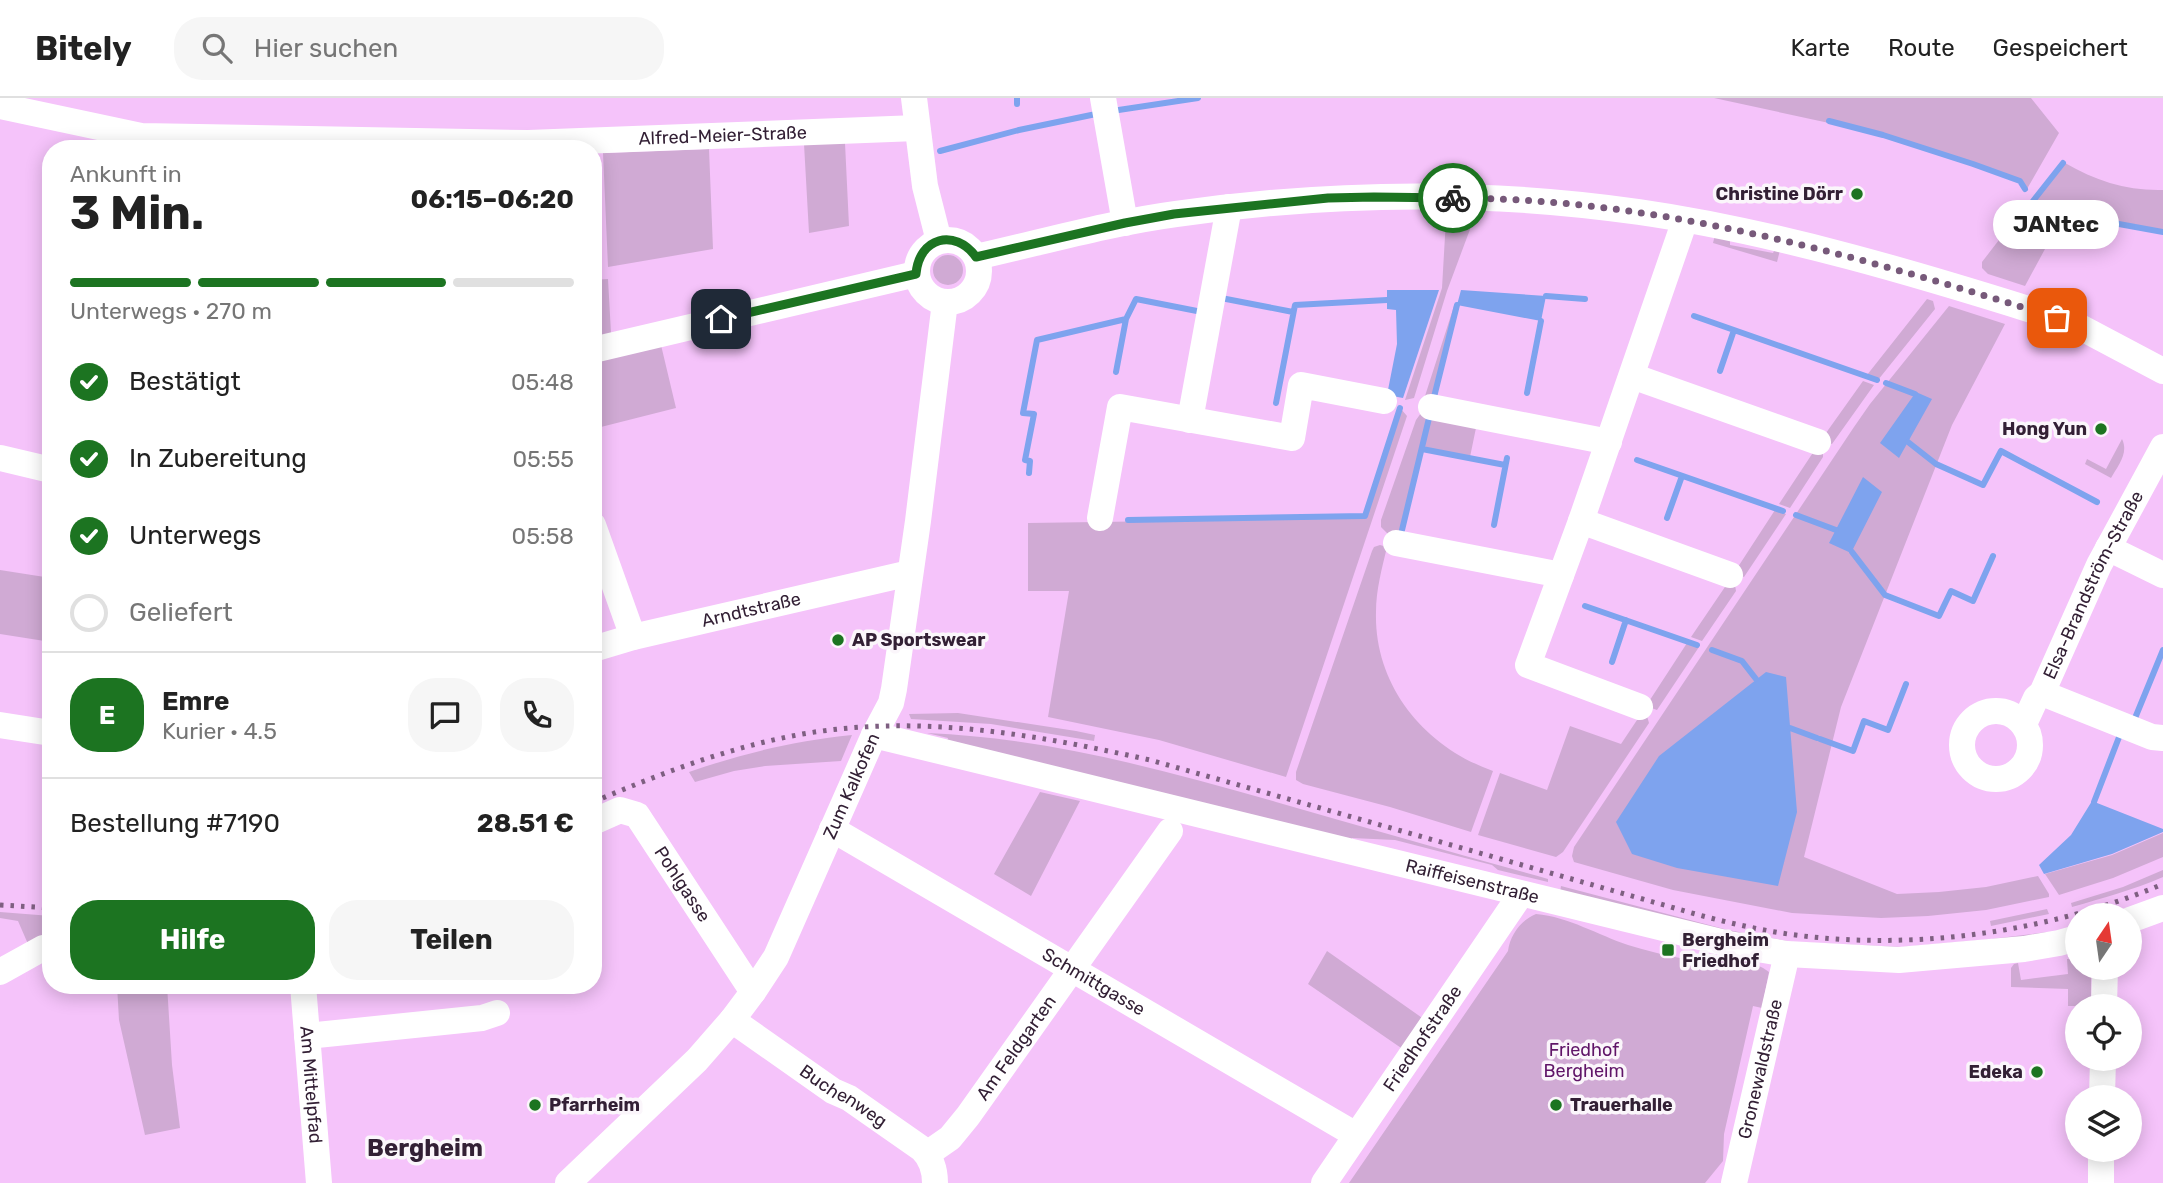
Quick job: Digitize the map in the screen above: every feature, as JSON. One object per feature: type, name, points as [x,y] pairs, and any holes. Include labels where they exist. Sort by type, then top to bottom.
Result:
[{"type":"street","points":[[914,98],[925,186],[939,240]]},
{"type":"street","points":[[1102,98],[1125,223]]},
{"type":"street","name":"Alfred-Meier-Straße","points":[[0,106],[120,140]]},
{"type":"street","name":"Alfred-Meier-Straße","points":[[602,143],[917,128]]},
{"type":"street","name":"Alfred-Meier-Straße","points":[[127,140],[141,136],[296,140]]},
{"type":"street","points":[[976,257],[1125,223],[1229,207],[1374,197],[1485,198],[1586,205],[1685,220],[1853,258],[2057,318],[2080,327],[2163,371]]},
{"type":"street","points":[[1190,420],[1229,207]]},
{"type":"street","points":[[1640,707],[1528,665],[1609,442],[1685,220]]},
{"type":"street","points":[[939,240],[961,242],[970,248],[976,257],[979,268],[974,289],[956,301],[934,299],[925,293],[919,284],[917,262],[930,245],[939,240]]},
{"type":"street","points":[[602,347],[916,274]]},
{"type":"street","name":"Zum Kalkofen","points":[[568,1183],[697,1060],[753,992],[776,957],[874,734],[891,703],[945,302]]},
{"type":"street","points":[[1632,376],[1818,442]]},
{"type":"street","points":[[1100,518],[1120,407],[1292,438],[1301,386],[1384,401]]},
{"type":"street","points":[[1431,407],[1609,442]]},
{"type":"street","name":"Elsa-Brandström-Straße","points":[[2024,724],[2036,698],[2042,693],[2108,548],[2163,447]]},
{"type":"street","points":[[0,458],[42,468]]},
{"type":"street","points":[[1581,521],[1730,575]]},
{"type":"street","points":[[1396,542],[1561,575]]},
{"type":"street","points":[[2108,548],[2163,575]]},
{"type":"street","points":[[602,550],[633,636]]},
{"type":"street","name":"Arndtstraße","points":[[602,646],[633,636],[910,573]]},
{"type":"street","points":[[2042,693],[2152,737],[2163,738]]},
{"type":"street","points":[[0,725],[42,732]]},
{"type":"street","name":"Raiffeisenstraße","points":[[874,734],[1699,937],[1787,954],[1899,960],[2024,949],[2065,941]]},
{"type":"street","name":"Pohlgasse","points":[[602,818],[620,810],[637,816],[753,992]]},
{"type":"street","name":"Schmittgasse","points":[[832,829],[1356,1135]]},
{"type":"street","name":"Am Feldgarten","points":[[927,1154],[950,1138],[968,1116],[1170,831]]},
{"type":"street","name":"Friedhofstraße","points":[[1324,1183],[1521,894]]},
{"type":"street","points":[[2142,919],[2161,918]]},
{"type":"street","points":[[0,972],[42,949]]},
{"type":"street","name":"Gronewaldstraße","points":[[1734,1181],[1787,954]]},
{"type":"street","name":"Am Mittelpfad","points":[[304,994],[319,1183]]},
{"type":"street","points":[[307,1036],[482,1018],[497,1013]]},
{"type":"street","name":"Buchenweg","points":[[732,1020],[927,1154]]},
{"type":"street","points":[[927,1154],[934,1168],[935,1183]]},
{"type":"street","points":[[2101,1162],[2101,1183]]},
{"type":"green space","points":[[1714,98],[2031,98],[2059,133],[2027,189],[2022,180],[1878,133],[1830,120],[1829,123]]},
{"type":"green space","points":[[845,143],[849,226],[809,233],[804,144]]},
{"type":"green space","points":[[709,149],[713,249],[608,267],[603,153]]},
{"type":"green space","points":[[2065,163],[2112,184],[2163,190],[2163,231],[2065,212],[2025,286],[1988,274],[1982,268],[1982,262],[2029,201],[2033,203]]},
{"type":"green space","points":[[1446,219],[1470,220],[1472,224],[1447,291],[1414,398],[1405,400],[1442,288]]},
{"type":"green space","points":[[1715,235],[1730,238],[1730,245],[1773,253],[1775,249],[1780,250],[1777,262],[1713,243]]},
{"type":"green space","points":[[948,255],[959,259],[963,270],[959,281],[948,285],[937,281],[933,270],[937,259]]},
{"type":"green space","points":[[602,279],[608,279],[611,333],[602,336]]},
{"type":"green space","points":[[1927,299],[1933,301],[1935,309],[1878,380],[1867,375]]},
{"type":"green space","points":[[1455,306],[1432,401],[1425,396]]},
{"type":"green space","points":[[1949,306],[2005,324],[1952,425],[1841,707],[1804,857],[1897,894],[1986,887],[2038,876],[2049,897],[1986,910],[1928,916],[1881,918],[1792,913],[1673,890],[1574,862],[1574,847],[1854,427]]},
{"type":"green space","points":[[661,345],[676,408],[602,427],[602,359]]},
{"type":"green space","points":[[1863,381],[1874,385],[1832,444],[1821,440]]},
{"type":"green space","points":[[1401,409],[1407,416],[1286,777],[1159,740],[1048,717],[1069,591],[1028,591],[1028,523],[1365,518]]},
{"type":"green space","points":[[1421,413],[1429,414],[1403,517],[1401,538],[1388,534],[1381,527],[1381,520],[1416,420]]},
{"type":"green space","points":[[1432,414],[1477,423],[1470,457],[1423,448]]},
{"type":"green space","points":[[2122,439],[2123,454],[2111,478],[2085,464],[2087,459],[2106,469]]},
{"type":"green space","points":[[1816,448],[1823,453],[1823,457],[1790,508],[1779,504]]},
{"type":"green space","points":[[1775,510],[1786,514],[1744,577],[1734,573]]},
{"type":"green space","points":[[1380,545],[1387,547],[1377,596],[1378,639],[1384,665],[1394,688],[1408,710],[1426,730],[1468,760],[1493,771],[1471,832],[1296,780],[1296,772],[1372,551]]},
{"type":"green space","points":[[0,570],[42,577],[42,641],[0,634]]},
{"type":"green space","points":[[1729,581],[1735,585],[1736,591],[1702,641],[1691,637]]},
{"type":"green space","points":[[1687,643],[1699,647],[1657,710],[1646,706]]},
{"type":"green space","points":[[958,713],[1076,731],[1095,735],[1094,741],[991,724],[911,719],[909,714]]},
{"type":"green space","points":[[1641,714],[1647,716],[1649,723],[1563,852],[1556,857],[1478,835],[1500,773],[1547,790],[1570,726],[1621,744]]},
{"type":"green space","points":[[927,733],[1016,741],[1147,767],[1548,879],[1548,882],[1395,840],[1352,838],[1351,842],[947,742],[948,738]]},
{"type":"green space","points":[[852,735],[841,761],[765,766],[695,782],[689,772],[769,749]]},
{"type":"green space","points":[[1040,792],[1080,801],[1031,896],[994,874]]},
{"type":"green space","points":[[2163,833],[2163,857],[2113,878],[2059,895],[2045,874],[2112,855]]},
{"type":"green space","points":[[2163,870],[2163,877],[2152,882],[2086,903],[2071,903],[2123,887]]},
{"type":"green space","points":[[1561,886],[1728,930],[1793,942],[1902,947],[2047,932],[2048,937],[1902,950],[1774,942],[1560,893]]},
{"type":"green space","points":[[2047,909],[2049,914],[1991,926],[1990,921]]},
{"type":"green space","points":[[0,912],[42,915],[42,939],[28,944],[18,921],[0,918]]},
{"type":"green space","name":"Friedhof Bergheim","points":[[1536,914],[1560,919],[1628,945],[1661,954],[1691,959],[1738,960],[1749,962],[1769,972],[1762,1008],[1753,1006],[1724,1134],[1723,1161],[1705,1183],[1349,1183],[1508,951],[1517,929]]},
{"type":"green space","points":[[1327,951],[1428,1022],[1407,1052],[1308,984]]},
{"type":"green space","points":[[2018,963],[2021,980],[2065,974],[2065,980],[2091,980],[2091,994],[2068,994],[2068,989],[2011,987],[2011,968],[2014,964]]},
{"type":"green space","points":[[118,994],[168,994],[172,1065],[180,1128],[145,1135],[119,1020]]},
{"type":"water","points":[[1387,290],[1439,290],[1403,398],[1387,395],[1397,344],[1396,310],[1387,309]]},
{"type":"water","points":[[1461,290],[1546,296],[1541,321],[1457,305]]},
{"type":"water","points":[[1916,392],[1932,399],[1899,458],[1880,443]]},
{"type":"water","points":[[1863,477],[1882,492],[1851,553],[1829,543]]},
{"type":"water","points":[[1766,672],[1786,677],[1797,812],[1778,886],[1677,868],[1632,854],[1616,822],[1659,756]]},
{"type":"water","points":[[2092,801],[2163,829],[2163,832],[2112,854],[2044,874],[2039,865],[2071,835]]},
{"type":"waterway","points":[[1017,98],[1017,104]]},
{"type":"waterway","points":[[1112,111],[1198,98]]},
{"type":"waterway","points":[[940,151],[1019,130],[1096,114]]},
{"type":"waterway","points":[[1829,121],[1973,164],[2020,181],[2025,189]]},
{"type":"waterway","points":[[2063,163],[2033,201],[2064,214],[2163,232]]},
{"type":"waterway","points":[[1546,296],[1585,299]]},
{"type":"waterway","points":[[1221,298],[1293,312]]},
{"type":"waterway","points":[[1116,372],[1126,319],[1136,299],[1202,312]]},
{"type":"waterway","points":[[1276,403],[1295,305],[1387,300]]},
{"type":"waterway","points":[[1433,401],[1457,305]]},
{"type":"waterway","points":[[1694,316],[1877,380]]},
{"type":"waterway","points":[[1029,473],[1030,461],[1025,460],[1034,414],[1023,413],[1037,340],[1126,319]]},
{"type":"waterway","points":[[1527,393],[1541,321]]},
{"type":"waterway","points":[[1720,371],[1734,330]]},
{"type":"waterway","points":[[1886,383],[1915,394]]},
{"type":"waterway","points":[[1128,520],[1365,516],[1400,408]]},
{"type":"waterway","points":[[1402,530],[1430,414]]},
{"type":"waterway","points":[[1908,442],[1936,464],[1983,485],[2001,451],[2097,502]]},
{"type":"waterway","points":[[1422,449],[1505,465]]},
{"type":"waterway","points":[[1494,525],[1507,458]]},
{"type":"waterway","points":[[1637,460],[1783,511]]},
{"type":"waterway","points":[[1667,518],[1682,476]]},
{"type":"waterway","points":[[1796,515],[1836,530]]},
{"type":"waterway","points":[[1852,552],[1885,595],[1939,616],[1951,591],[1973,601],[1993,556]]},
{"type":"waterway","points":[[1585,606],[1697,645]]},
{"type":"waterway","points":[[1612,662],[1626,620]]},
{"type":"waterway","points":[[1712,650],[1742,661],[1756,679]]},
{"type":"waterway","points":[[2133,723],[2163,650]]},
{"type":"waterway","points":[[1820,739],[1853,751],[1864,721],[1888,730],[1906,684]]},
{"type":"waterway","points":[[1790,728],[1817,738]]},
{"type":"waterway","points":[[2094,802],[2121,732]]},
{"type":"railway","points":[[602,798],[705,759],[763,742],[822,731],[864,727],[946,727],[1028,736],[1150,760],[1697,914],[1775,932],[1873,940],[1972,935],[2070,916],[2163,884]]},
{"type":"railway","points":[[0,905],[42,907]]},
{"type":"way so far","points":[[1453,198],[1586,205],[1685,220],[1853,258],[2057,318]]},
{"type":"place","name":"Christine Dörr","points":[[1857,194]]},
{"type":"place","name":"JANtec","points":[[2057,318]]},
{"type":"place","name":"Hong Yun","points":[[2101,429]]},
{"type":"place","name":"AP Sportswear","points":[[838,640]]},
{"type":"place","name":"Bergheim Friedhof","points":[[1668,950]]},
{"type":"place","name":"Edeka","points":[[2037,1072]]},
{"type":"place","name":"Pfarrheim","points":[[535,1105]]},
{"type":"place","name":"Trauerhalle","points":[[1556,1105]]},
{"type":"district","name":"Bergheim","points":[[425,1148]]},
{"type":"route","points":[[721,319],[916,274],[917,262],[922,253],[939,240],[961,242],[970,248],[976,257],[1125,223],[1229,207],[1328,198],[1453,198]]}]
